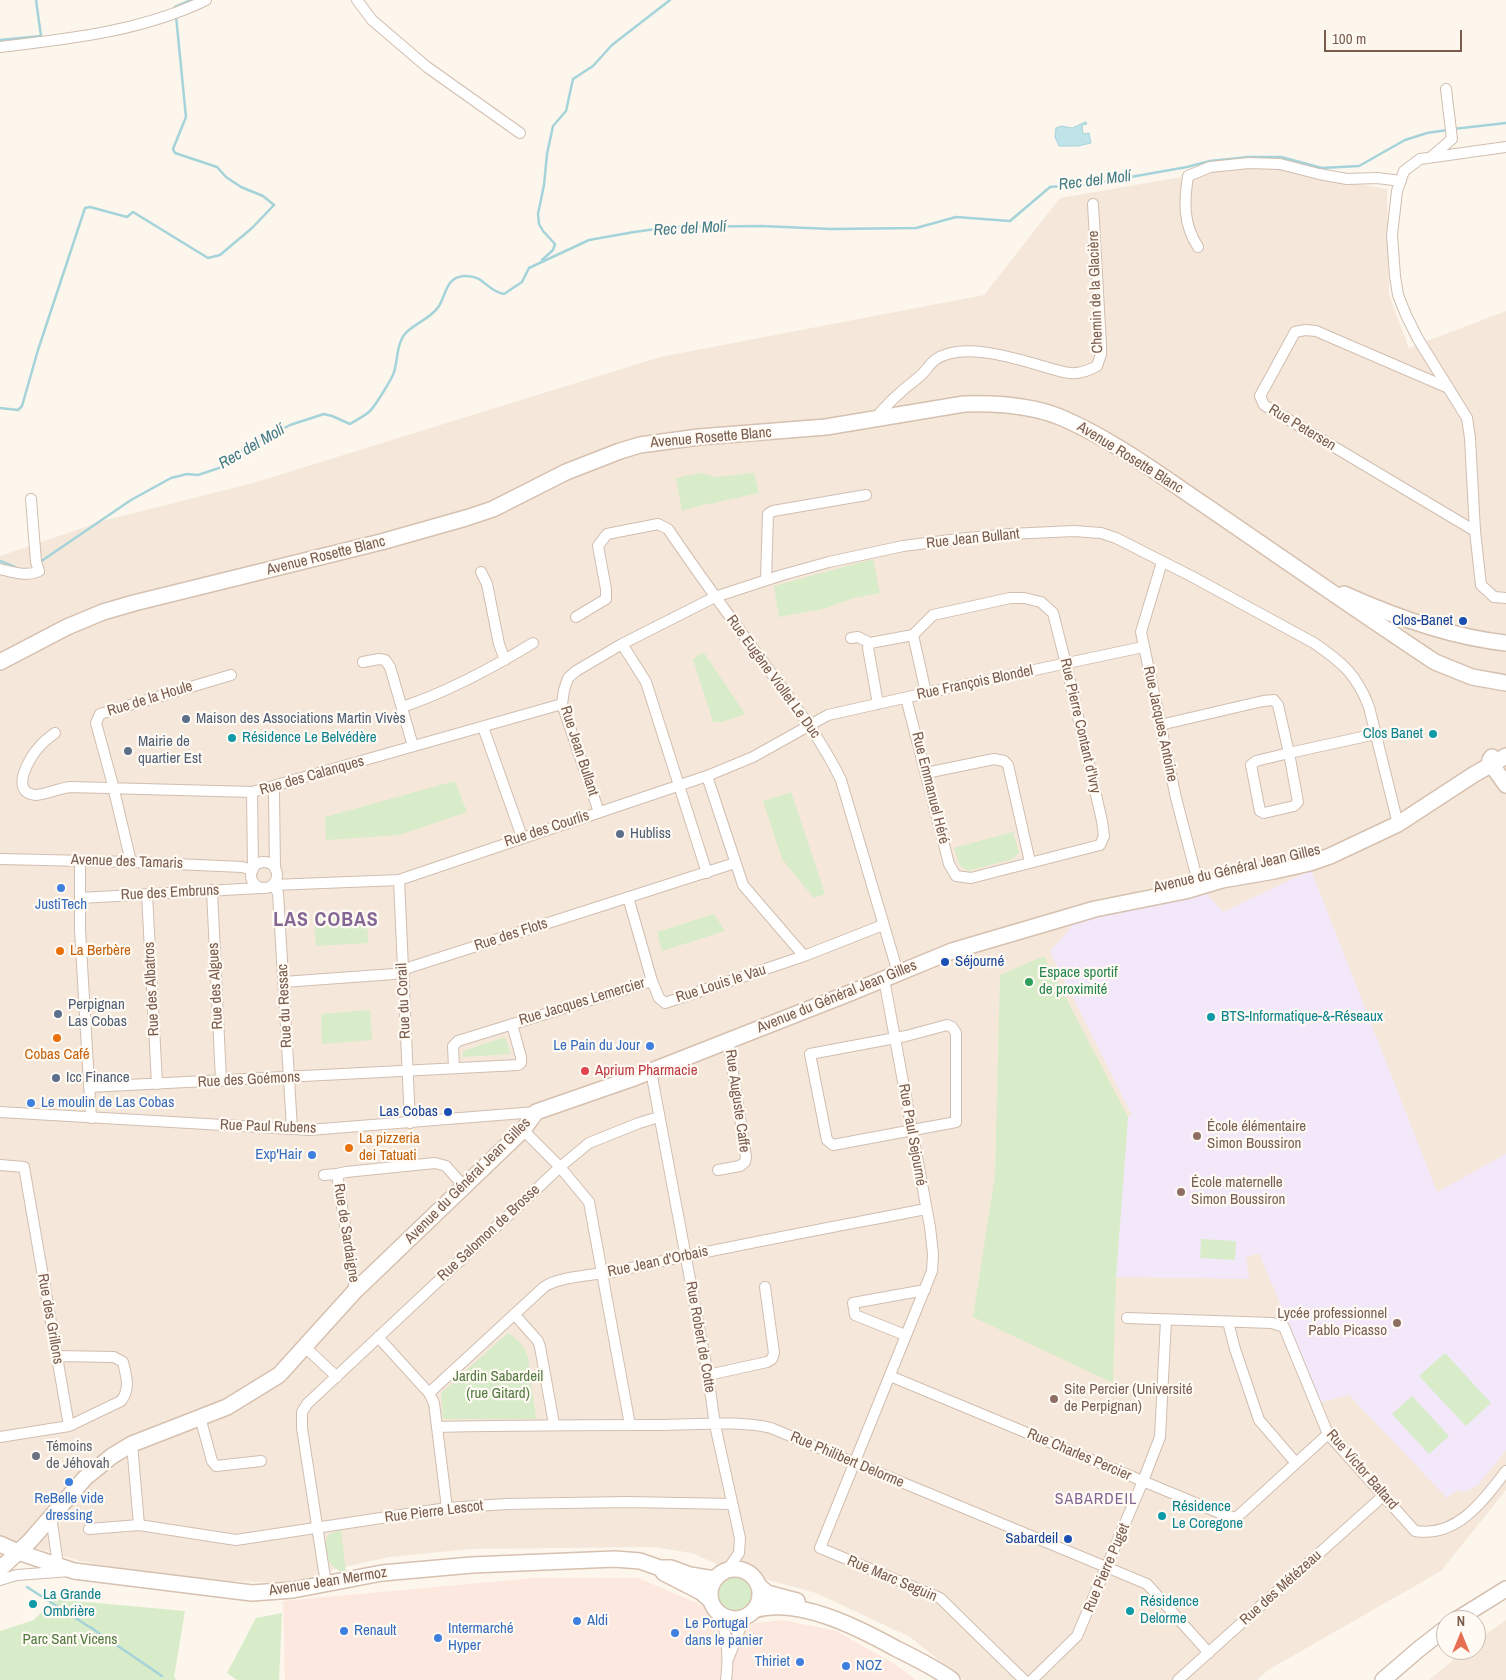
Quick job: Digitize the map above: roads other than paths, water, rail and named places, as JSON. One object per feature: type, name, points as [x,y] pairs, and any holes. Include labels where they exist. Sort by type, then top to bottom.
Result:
[{"type":"main road","name":"Avenue Rosette Blanc","points":[[0,662],[67,627],[103,612],[381,542],[466,518],[493,509],[566,472],[620,451],[662,441],[826,427],[964,404],[986,403],[1034,409],[1059,417],[1089,431],[1115,446],[1435,662],[1472,677],[1506,683]]},
{"type":"main road","name":"Avenue Rosette Blanc","points":[[1318,582],[1420,624],[1472,638],[1506,643]]},
{"type":"main road","name":"Avenue Rosette Blanc","points":[[1435,662],[1445,673],[1470,684],[1506,691]]},
{"type":"main road","name":"Avenue du Général Jean Gilles","points":[[0,1569],[18,1552],[85,1478],[112,1456],[132,1444],[226,1407],[279,1375],[355,1291],[465,1188],[523,1130],[536,1112],[652,1071],[952,951],[1095,909],[1185,891],[1197,881],[1310,863],[1364,841],[1500,755]]},
{"type":"main road","points":[[1500,755],[1506,785]]},
{"type":"main road","name":"Avenue Jean Mermoz","points":[[0,1544],[74,1571],[252,1593],[284,1592],[382,1573],[472,1565],[615,1559],[640,1561],[660,1568],[671,1568],[690,1575],[714,1579]]},
{"type":"main road","name":"Avenue Jean Mermoz","points":[[660,1568],[664,1573],[701,1592],[710,1600]]},
{"type":"main road","points":[[843,1622],[826,1611],[808,1604],[767,1593],[750,1574],[743,1570],[728,1569],[714,1579],[710,1585],[710,1600],[720,1615],[733,1619],[764,1607],[786,1607],[843,1622],[934,1668],[952,1680]]},
{"type":"main road","points":[[750,1613],[758,1603],[760,1595],[759,1586]]},
{"type":"main road","points":[[1472,1610],[1506,1589]]},
{"type":"main road","points":[[1486,1611],[1506,1600]]},
{"type":"main road","points":[[1383,1680],[1436,1636]]},
{"type":"main road","points":[[896,1648],[938,1680]]},
{"type":"main road","points":[[1398,1680],[1436,1648]]},
{"type":"street","points":[[0,47],[72,39],[137,25],[184,10],[206,0]]},
{"type":"street","points":[[357,0],[372,20],[427,67],[520,134]]},
{"type":"street","points":[[1430,157],[1452,139],[1446,89]]},
{"type":"street","points":[[1506,147],[1420,159],[1404,171],[1397,191],[1392,235],[1398,295],[1406,315],[1418,339],[1466,418],[1472,464],[1475,531],[1481,585],[1494,596],[1506,598]]},
{"type":"street","points":[[1198,247],[1190,234],[1186,213],[1186,189],[1188,176],[1210,167],[1249,163],[1280,164],[1347,179],[1377,178],[1401,181]]},
{"type":"street","name":"Chemin de la Glacière","points":[[875,419],[888,402],[927,371],[935,360],[958,351],[987,353],[1063,374],[1086,372],[1097,366],[1101,354],[1101,345],[1093,204]]},
{"type":"street","name":"Rue Petersen","points":[[1446,387],[1316,331],[1305,330],[1295,332],[1260,396],[1264,405],[1475,531]]},
{"type":"street","points":[[766,580],[768,514],[773,511],[866,495]]},
{"type":"street","points":[[0,569],[32,574],[39,571],[31,499]]},
{"type":"street","name":"Rue Eugène Viollet Le Duc","points":[[576,617],[606,599],[598,546],[607,534],[658,524],[668,529],[830,756],[841,780],[883,925],[891,976]]},
{"type":"street","name":"Rue Jean Bullant","points":[[599,812],[562,704],[568,678],[576,671],[622,644],[715,597],[829,562],[903,546],[967,538],[1074,531],[1101,533],[1116,538],[1192,577],[1314,644],[1339,660],[1363,691],[1376,734],[1397,819]]},
{"type":"street","name":"Rue Jacques Antoine","points":[[1162,562],[1141,632],[1176,798],[1197,881]]},
{"type":"street","points":[[481,572],[487,584],[505,660]]},
{"type":"street","name":"Rue Pierre Contant d'Ivry","points":[[913,635],[933,615],[1010,598],[1024,598],[1041,602],[1053,613],[1104,836],[1100,845],[1095,847],[970,878],[956,876]]},
{"type":"street","points":[[851,638],[858,637],[870,643],[913,635],[926,693]]},
{"type":"street","points":[[402,707],[426,700],[505,660],[532,643]]},
{"type":"street","points":[[870,643],[868,648],[878,704]]},
{"type":"street","points":[[622,644],[646,682],[707,873]]},
{"type":"street","name":"Rue François Blondel","points":[[809,725],[828,715],[1143,647]]},
{"type":"street","points":[[363,662],[379,659],[386,660],[390,666],[413,746]]},
{"type":"street","name":"Rue de la Houle","points":[[132,862],[96,723],[100,714],[231,675]]},
{"type":"street","name":"Rue Emmanuel Héré","points":[[906,698],[950,864],[956,876]]},
{"type":"street","points":[[1160,725],[1274,700],[1278,705],[1289,753],[1298,802],[1294,806],[1264,813],[1260,810],[1251,765],[1256,761],[1289,753],[1376,734]]},
{"type":"street","name":"Rue des Calanques","points":[[55,733],[39,746],[23,772],[22,782],[24,789],[30,794],[39,795],[56,789],[70,787],[252,792],[562,704]]},
{"type":"street","name":"Rue des Courlis","points":[[273,884],[399,880],[707,776],[753,757],[809,725]]},
{"type":"street","points":[[484,727],[522,837]]},
{"type":"street","points":[[926,773],[994,758],[1004,761],[1008,765],[1030,862]]},
{"type":"street","points":[[707,776],[743,885],[804,956]]},
{"type":"street","points":[[252,792],[252,874],[254,882],[260,888],[267,888],[273,884],[277,877],[275,869],[274,793],[271,788]]},
{"type":"street","name":"Avenue des Tamaris","points":[[0,859],[132,862],[242,867],[252,870]]},
{"type":"street","points":[[80,861],[80,930],[91,1118]]},
{"type":"street","points":[[252,870],[261,863],[269,864],[275,869]]},
{"type":"street","name":"Rue des Flots","points":[[283,982],[394,974],[735,864]]},
{"type":"street","name":"Rue du Corail","points":[[399,880],[410,1123]]},
{"type":"street","name":"Rue du Ressac","points":[[273,884],[278,893],[292,1129]]},
{"type":"street","name":"Rue des Embruns","points":[[80,898],[260,888]]},
{"type":"street","name":"Rue des Algues","points":[[212,890],[221,1081]]},
{"type":"street","name":"Rue des Albatros","points":[[147,894],[157,1084]]},
{"type":"street","name":"Rue Louis le Vau","points":[[628,897],[652,981],[659,998],[665,1003],[804,956],[883,925]]},
{"type":"street","name":"Rue Paul Sejourné","points":[[853,1463],[932,1271],[933,1254],[926,1209],[894,1038],[891,976]]},
{"type":"street","name":"Rue Jacques Lemercier","points":[[454,1068],[453,1046],[458,1041],[652,981]]},
{"type":"street","name":"Rue des Goémons","points":[[90,1087],[518,1065],[521,1063],[521,1057],[512,1024]]},
{"type":"street","points":[[947,1025],[952,1027],[956,1034],[956,1122],[833,1144],[827,1140],[810,1054],[894,1038],[947,1025]]},
{"type":"street","name":"Rue Auguste Caffe","points":[[718,1170],[740,1166],[745,1162],[746,1157],[728,1040]]},
{"type":"street","name":"Rue Robert de Cotte","points":[[652,1071],[708,1375],[715,1425],[740,1538],[739,1553],[728,1569]]},
{"type":"street","name":"Rue Paul Rubens","points":[[0,1112],[309,1130],[536,1112]]},
{"type":"street","name":"Rue Salomon de Brosse","points":[[326,1584],[302,1428],[302,1412],[378,1337],[560,1167],[590,1143],[639,1123],[660,1117]]},
{"type":"street","points":[[523,1130],[560,1167],[590,1202],[630,1425]]},
{"type":"street","name":"Rue de Sardaigne","points":[[324,1176],[435,1163],[446,1166],[465,1188]]},
{"type":"street","name":"Rue des Grillons","points":[[0,1165],[24,1167],[69,1426]]},
{"type":"street","name":"Rue de Sardaigne","points":[[337,1174],[355,1291]]},
{"type":"street","name":"Rue Jean d'Orbais","points":[[428,1393],[514,1314],[552,1282],[602,1274],[926,1209]]},
{"type":"street","points":[[708,1375],[767,1362],[772,1359],[774,1353],[765,1287]]},
{"type":"street","points":[[905,1335],[855,1315],[853,1303],[925,1290]]},
{"type":"street","points":[[514,1314],[538,1341],[554,1424]]},
{"type":"street","points":[[1128,1318],[1228,1322],[1235,1349],[1260,1420],[1296,1463]]},
{"type":"street","name":"Rue Pierre Puget","points":[[1032,1680],[1077,1636],[1108,1567],[1160,1437],[1166,1320]]},
{"type":"street","name":"Rue Victor Baltard","points":[[1228,1322],[1272,1322],[1284,1327],[1328,1434],[1416,1531],[1427,1533],[1443,1530],[1472,1512],[1506,1471]]},
{"type":"street","points":[[378,1337],[428,1393],[434,1403],[447,1508]]},
{"type":"street","points":[[304,1346],[337,1377]]},
{"type":"street","points":[[0,1436],[69,1426],[122,1401],[126,1395],[128,1386],[123,1362],[114,1357],[57,1356]]},
{"type":"street","name":"Rue Charles Percier","points":[[890,1376],[1222,1514],[1236,1518],[1328,1434]]},
{"type":"street","points":[[200,1417],[212,1461],[216,1466],[261,1461]]},
{"type":"street","name":"Rue Philibert Delorme","points":[[437,1427],[554,1424],[715,1425],[771,1428],[1147,1584],[1209,1653]]},
{"type":"street","points":[[132,1444],[139,1525]]},
{"type":"street","name":"Rue Marc Seguin","points":[[853,1463],[820,1548],[940,1598],[1024,1680]]},
{"type":"street","name":"Rue des Métézeau","points":[[1178,1680],[1383,1496]]},
{"type":"street","name":"Rue Pierre Lescot","points":[[89,1529],[139,1525],[236,1540],[447,1508],[506,1504],[618,1502],[732,1504]]},
{"type":"street","points":[[51,1516],[58,1565]]},
{"type":"street","points":[[0,1580],[37,1572],[58,1573],[74,1571]]},
{"type":"street","points":[[726,1680],[729,1658],[741,1626],[750,1613]]},
{"type":"street","points":[[720,1615],[726,1634],[729,1658]]},
{"type":"water","points":[[1086,122],[1087,124],[1082,125],[1083,134],[1089,133],[1091,143],[1078,146],[1059,146],[1055,137],[1056,128],[1061,126],[1072,128]]},
{"type":"waterway","points":[[0,40],[41,36],[36,0]]},
{"type":"waterway","points":[[176,10],[175,7],[191,0]]},
{"type":"waterway","points":[[542,260],[553,250],[555,244],[539,224],[538,214],[544,185],[547,154],[553,126],[566,111],[573,79],[593,66],[612,45],[670,0]]},
{"type":"waterway","points":[[0,408],[18,410],[22,406],[38,350],[85,208],[90,207],[127,217],[133,212],[208,258],[220,255],[252,228],[274,205],[263,196],[241,187],[226,177],[217,167],[175,153],[173,149],[186,117],[176,16]]},
{"type":"waterway","name":"Rec del Molí","points":[[1453,129],[1506,123]]},
{"type":"waterway","name":"Rec del Molí","points":[[40,562],[131,500],[171,478],[187,474],[198,475],[222,467],[244,449],[290,425],[324,414],[350,424],[366,415],[376,404],[393,375],[401,339],[407,331],[435,311],[447,287],[458,277],[471,276],[477,278],[493,290],[504,294],[522,282],[529,268],[589,240],[671,227],[916,228],[956,217],[1010,221],[1050,187],[1091,184],[1187,167],[1210,161],[1249,157],[1281,157],[1322,168],[1359,166],[1405,140],[1427,133],[1447,130]]},
{"type":"waterway","name":"Rec del Molí","points":[[0,561],[15,567]]},
{"type":"waterway","points":[[27,1587],[88,1626]]},
{"type":"waterway","points":[[90,1627],[162,1676]]},
{"type":"place","name":"Clos-Banet","points":[[1463,621]]},
{"type":"place","name":"Maison des Associations Martin Vivès","points":[[186,719]]},
{"type":"place","name":"Clos Banet","points":[[1433,734]]},
{"type":"place","name":"Résidence Le Belvédère","points":[[232,738]]},
{"type":"place","name":"Mairie de quartier Est","points":[[128,751]]},
{"type":"place","name":"Hubliss","points":[[620,834]]},
{"type":"place","name":"JustiTech","points":[[61,888]]},
{"type":"place","name":"La Berbère","points":[[60,951]]},
{"type":"place","name":"Séjourné","points":[[945,962]]},
{"type":"place","name":"Espace sportif de proximité","points":[[1029,982]]},
{"type":"place","name":"Perpignan Las Cobas","points":[[58,1014]]},
{"type":"place","name":"BTS-Informatique-&-Réseaux","points":[[1211,1017]]},
{"type":"place","name":"Cobas Café","points":[[57,1038]]},
{"type":"place","name":"Le Pain du Jour","points":[[650,1046]]},
{"type":"place","name":"Aprium Pharmacie","points":[[585,1071]]},
{"type":"place","name":"Icc Finance","points":[[56,1078]]},
{"type":"place","name":"Le moulin de Las Cobas","points":[[31,1103]]},
{"type":"place","name":"Las Cobas","points":[[448,1112]]},
{"type":"place","name":"École élémentaire Simon Boussiron","points":[[1197,1136]]},
{"type":"place","name":"La pizzeria dei Tatuati","points":[[349,1148]]},
{"type":"place","name":"Exp'Hair","points":[[312,1155]]},
{"type":"place","name":"École maternelle Simon Boussiron","points":[[1181,1192]]},
{"type":"place","name":"Lycée professionnel Pablo Picasso","points":[[1397,1323]]},
{"type":"place","name":"Site Percier (Université de Perpignan)","points":[[1054,1399]]},
{"type":"place","name":"Témoins de Jéhovah","points":[[36,1456]]},
{"type":"place","name":"ReBelle vide dressing","points":[[69,1482]]},
{"type":"place","name":"Résidence Le Coregone","points":[[1162,1516]]},
{"type":"place","name":"Sabardeil","points":[[1068,1539]]},
{"type":"place","name":"La Grande Ombrière","points":[[33,1604]]},
{"type":"place","name":"Résidence Delorme","points":[[1130,1611]]},
{"type":"place","name":"Aldi","points":[[577,1621]]},
{"type":"place","name":"Renault","points":[[344,1631]]},
{"type":"place","name":"Le Portugal dans le panier","points":[[675,1633]]},
{"type":"place","name":"Intermarché Hyper","points":[[438,1638]]},
{"type":"place","name":"Thiriet","points":[[800,1662]]},
{"type":"place","name":"NOZ","points":[[846,1666]]},
{"type":"district","name":"LAS COBAS","points":[[326,921]]},
{"type":"district","name":"SABARDEIL","points":[[1096,1500]]},
{"type":"park label","name":"Jardin Sabardeil (rue Gitard)","points":[[498,1386]]},
{"type":"park label","name":"Parc Sant Vicens","points":[[70,1640]]}]
